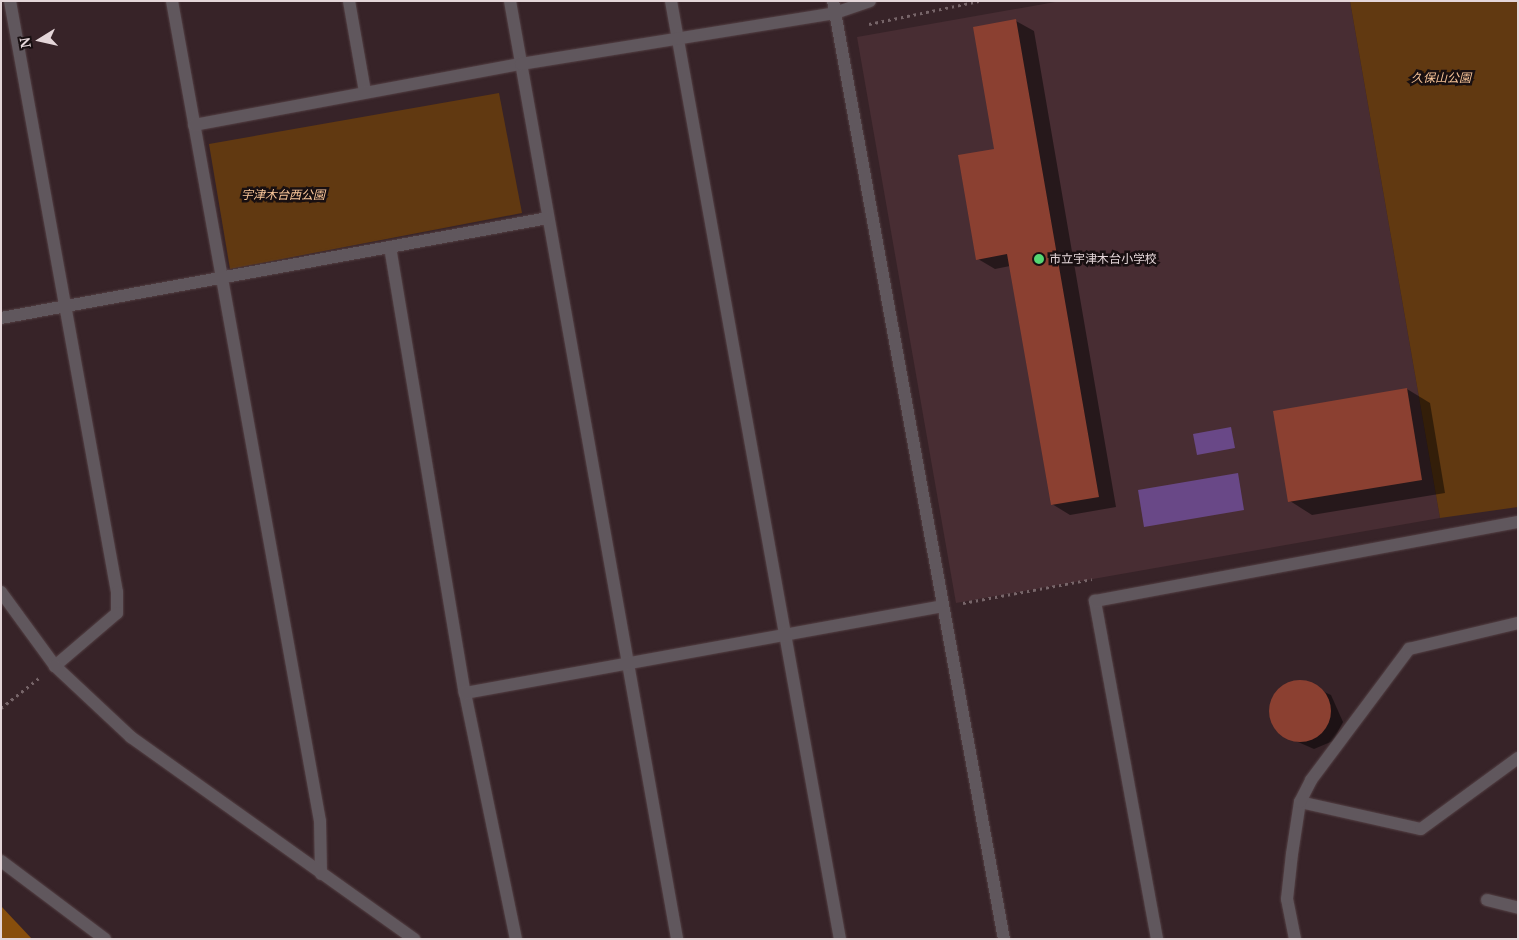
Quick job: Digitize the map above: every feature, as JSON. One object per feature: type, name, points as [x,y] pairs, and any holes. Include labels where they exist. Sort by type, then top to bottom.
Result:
[{"type":"street","points":[[10,1],[117,592],[117,613],[55,666]]},
{"type":"street","points":[[172,1],[320,822],[321,874]]},
{"type":"street","points":[[349,1],[366,92]]},
{"type":"street","points":[[510,1],[677,939]]},
{"type":"street","points":[[671,1],[840,939]]},
{"type":"street","points":[[194,125],[865,2]]},
{"type":"street","points":[[834,7],[1004,939]]},
{"type":"street","points":[[1,318],[548,218]]},
{"type":"street","points":[[390,247],[465,693],[516,939]]},
{"type":"street","points":[[1157,939],[1095,601],[1518,522]]},
{"type":"street","points":[[1,592],[55,666],[131,737],[414,939]]},
{"type":"street","points":[[465,693],[942,606]]},
{"type":"street","points":[[1295,939],[1287,899],[1300,802],[1311,780],[1410,649],[1518,623]]},
{"type":"street","points":[[1300,802],[1421,829],[1518,758]]},
{"type":"street","points":[[1,861],[106,939]]},
{"type":"street","points":[[1487,900],[1518,908]]},
{"type":"path","points":[[865,2],[862,26],[979,1]]},
{"type":"path","points":[[1,708],[55,666]]},
{"type":"shaded area","points":[[1061,1],[1350,1],[1440,518],[956,603],[857,37]]},
{"type":"shaded area","points":[[1231,427],[1235,448],[1197,455],[1193,434]]},
{"type":"shaded area","points":[[1238,473],[1244,510],[1144,527],[1138,490]]},
{"type":"shaded area","points":[[1,906],[32,939],[1,939]]},
{"type":"green space","name":"久保山公園","points":[[1350,1],[1518,1],[1518,507],[1440,518]]},
{"type":"green space","name":"宇津木台西公園","points":[[499,93],[522,213],[230,269],[209,144]]},
{"type":"building","points":[[1016,19],[1099,497],[1051,505],[1007,254],[976,260],[958,155],[994,149],[973,27]]},
{"type":"building","points":[[1407,388],[1422,480],[1288,502],[1273,411]]},
{"type":"building","points":[[1300,680],[1312,682],[1322,689],[1329,699],[1331,711],[1329,723],[1322,733],[1312,740],[1300,742],[1288,740],[1278,733],[1271,723],[1269,711],[1271,699],[1278,689],[1288,682]]},
{"type":"place","name":"市立宇津木台小学校","points":[[1039,259]]}]
